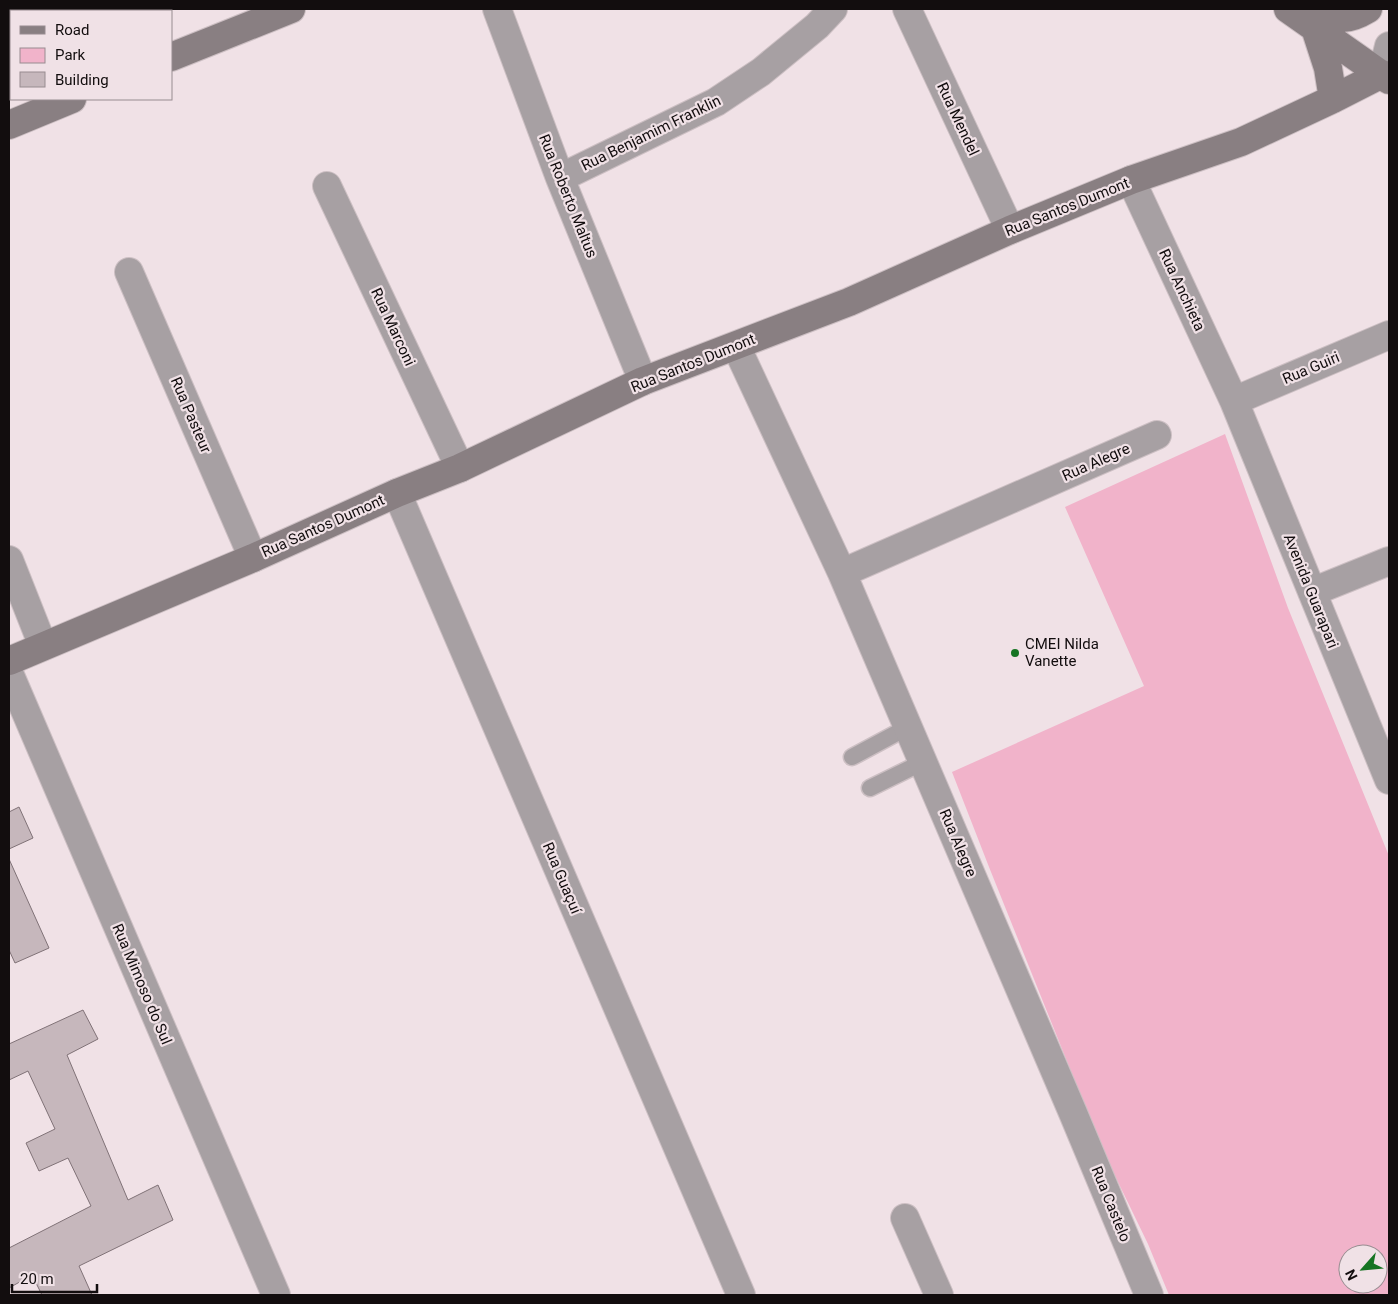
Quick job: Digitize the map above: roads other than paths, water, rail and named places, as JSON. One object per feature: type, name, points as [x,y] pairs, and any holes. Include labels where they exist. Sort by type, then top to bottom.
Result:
[{"type":"street","points":[[172,57],[291,9]]},
{"type":"street","name":"Rua Roberto Maltus","points":[[497,9],[560,178],[643,382]]},
{"type":"street","name":"Rua Benjamim Franklin","points":[[560,178],[716,102],[761,72],[818,26],[833,9]]},
{"type":"street","name":"Rua Mendel","points":[[907,9],[1010,230]]},
{"type":"street","points":[[1288,9],[1314,18],[1386,77]]},
{"type":"street","points":[[1314,18],[1328,15],[1342,19],[1353,17],[1368,9]]},
{"type":"street","points":[[1314,18],[1328,68],[1333,99]]},
{"type":"street","points":[[1386,77],[1389,46]]},
{"type":"street","name":"Rua Santos Dumont","points":[[9,662],[252,558],[397,493],[460,468],[643,382],[849,302],[1010,230],[1131,180],[1241,142],[1333,99],[1386,77]]},
{"type":"street","points":[[9,125],[70,100]]},
{"type":"street","name":"Rua Anchieta","points":[[1131,180],[1234,401]]},
{"type":"street","name":"Rua Marconi","points":[[326,186],[460,468]]},
{"type":"street","name":"Rua Pasteur","points":[[129,272],[252,558]]},
{"type":"street","name":"Rua Guiri","points":[[1234,401],[1389,335]]},
{"type":"street","name":"Rua Alegre","points":[[736,346],[842,573],[1073,1113]]},
{"type":"street","name":"Avenida Guarapari","points":[[1234,401],[1389,780]]},
{"type":"street","name":"Rua Alegre","points":[[842,573],[1157,435]]},
{"type":"street","name":"Rua Guaçuí","points":[[397,493],[741,1295]]},
{"type":"street","points":[[9,560],[44,646]]},
{"type":"street","points":[[1312,592],[1389,561]]},
{"type":"street","name":"Rua Mimoso do Sul","points":[[9,673],[276,1295]]},
{"type":"street","name":"Rua Castelo","points":[[1073,1113],[1148,1295]]},
{"type":"street","points":[[905,1218],[939,1295]]},
{"type":"lane","points":[[852,757],[908,727]]},
{"type":"lane","points":[[870,788],[923,762]]},
{"type":"place","name":"CMEI Nilda Vanette","points":[[1015,653]]}]
